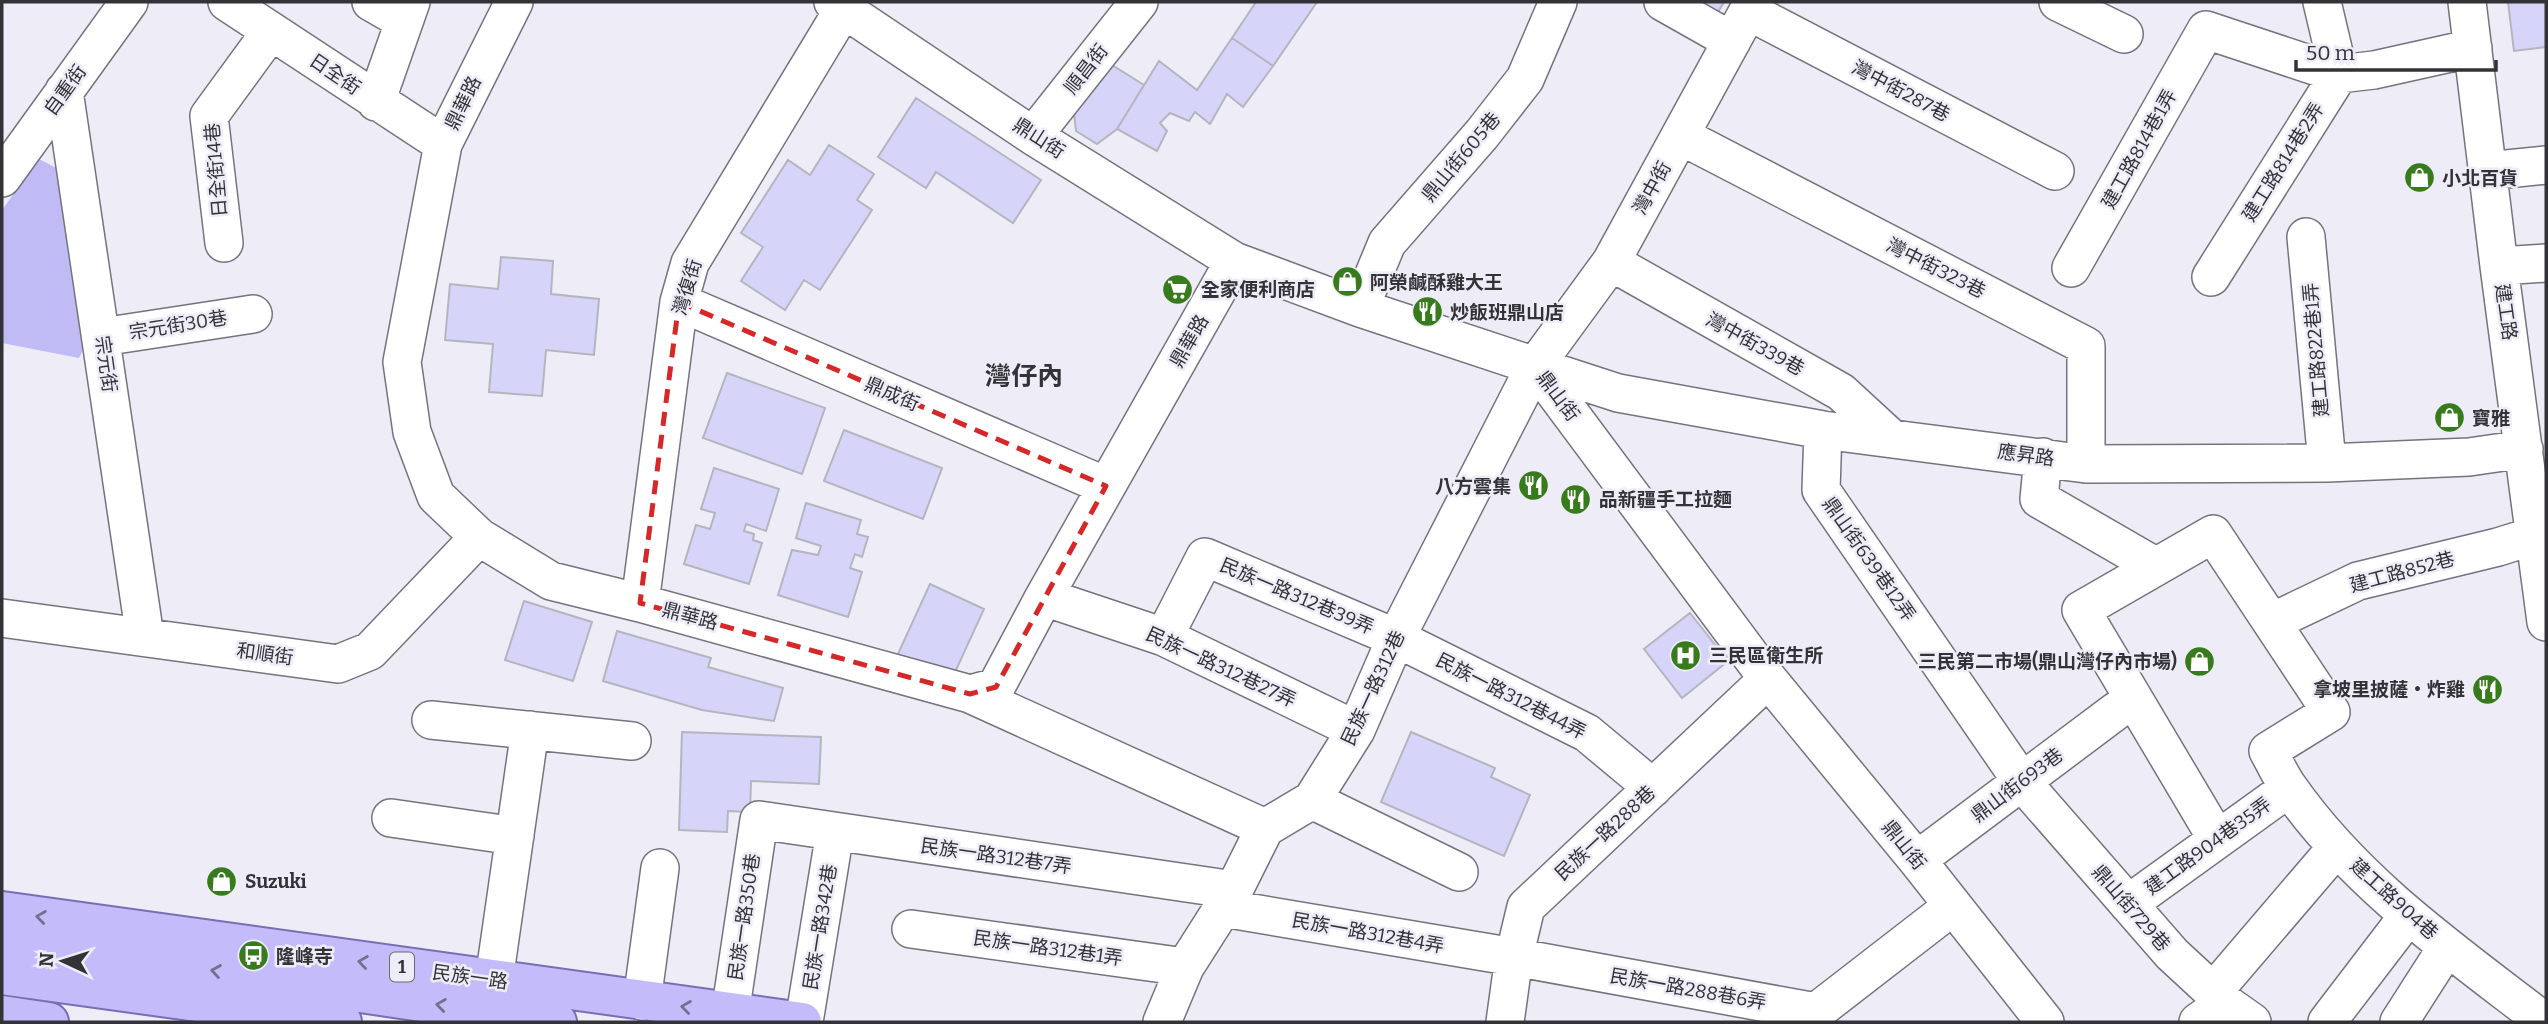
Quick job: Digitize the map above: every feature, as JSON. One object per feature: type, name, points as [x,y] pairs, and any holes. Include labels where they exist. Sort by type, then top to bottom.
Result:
[{"type":"main road","name":"民族一路","points":[[2,911],[132,976],[556,1022]]},
{"type":"main road","name":"民族一路","points":[[2,940],[132,976],[342,1022]]},
{"type":"main road","name":"民族一路","points":[[2,975],[494,980],[803,1022]]},
{"type":"main road","points":[[2,1015],[49,1022]]},
{"type":"street","name":"自重街","points":[[2,178],[129,2]]},
{"type":"street","name":"日全街","points":[[227,2],[443,144]]},
{"type":"street","points":[[371,2],[407,12],[376,102]]},
{"type":"street","name":"鼎華路","points":[[514,2],[443,144],[402,362],[412,432],[436,496],[479,537],[551,581],[970,694],[996,687],[1234,261]]},
{"type":"street","name":"順昌街","points":[[1033,136],[1139,2]]},
{"type":"street","name":"鼎山街605巷","points":[[1360,308],[1387,243],[1482,134],[1525,79],[1558,2]]},
{"type":"street","points":[[1663,2],[1745,18]]},
{"type":"street","points":[[2058,2],[2124,34]]},
{"type":"street","points":[[2322,2],[2339,74],[2374,70],[2473,48]]},
{"type":"street","name":"建工路","points":[[2467,2],[2499,266],[2525,449],[2539,524],[2546,622]]},
{"type":"street","name":"鼎山街","points":[[838,6],[1033,136],[1234,261],[1360,308],[1535,366],[1768,679],[1917,860],[2045,1022]]},
{"type":"street","name":"灣復街","points":[[640,603],[679,302],[690,263],[838,6]]},
{"type":"street","name":"灣中街","points":[[1535,366],[1611,262],[1745,18]]},
{"type":"street","name":"灣中街287巷","points":[[1745,18],[2055,171]]},
{"type":"street","name":"建工路814巷1弄","points":[[2071,268],[2206,30],[2339,74]]},
{"type":"street","name":"日全街14巷","points":[[224,243],[209,116],[271,31]]},
{"type":"street","name":"建工路814巷2弄","points":[[2211,278],[2339,74]]},
{"type":"street","name":"宗元街","points":[[64,91],[145,638]]},
{"type":"street","name":"灣中街323巷","points":[[1681,136],[2087,346],[2086,464]]},
{"type":"street","points":[[2487,171],[2546,165]]},
{"type":"street","name":"建工路822巷1弄","points":[[2306,237],[2327,463]]},
{"type":"street","name":"灣中街339巷","points":[[1611,262],[1841,392],[1891,438]]},
{"type":"street","points":[[2499,266],[2546,262]]},
{"type":"street","name":"鼎成街","points":[[679,302],[1106,486]]},
{"type":"street","name":"宗元街30巷","points":[[102,337],[253,314]]},
{"type":"street","name":"應昇路","points":[[1535,366],[1618,393],[1823,430],[2086,464],[2327,463],[2469,457],[2525,449]]},
{"type":"street","name":"民族一路312巷","points":[[1265,828],[1312,800],[1356,730],[1396,638],[1535,366]]},
{"type":"street","name":"鼎山街639巷12弄","points":[[1823,430],[1821,490],[2022,782]]},
{"type":"street","points":[[2043,457],[2039,499],[2155,566]]},
{"type":"street","name":"建工路852巷","points":[[2272,622],[2358,581],[2539,524]]},
{"type":"street","points":[[2217,839],[2081,610],[2213,534],[2272,622]]},
{"type":"street","name":"和順街","points":[[2,618],[338,664],[370,651],[479,537]]},
{"type":"street","name":"民族一路312巷39弄","points":[[1164,637],[1205,557],[1396,638]]},
{"type":"street","name":"民族一路312巷27弄","points":[[1044,597],[1164,637],[1356,730]]},
{"type":"street","name":"建工路904巷","points":[[2272,622],[2331,712],[2268,751],[2289,788],[2337,847],[2408,916],[2545,1022]]},
{"type":"street","name":"民族一路312巷44弄","points":[[1396,638],[1587,733],[1653,788]]},
{"type":"street","name":"民族一路288巷","points":[[1505,1022],[1514,957],[1526,907],[1768,679]]},
{"type":"street","points":[[970,694],[1265,828],[1228,899],[1185,967],[1162,1022]]},
{"type":"street","name":"鼎山街693巷","points":[[1917,860],[2116,711]]},
{"type":"street","points":[[430,720],[632,741]]},
{"type":"street","points":[[494,980],[530,730]]},
{"type":"street","name":"鼎山街729巷","points":[[2022,782],[2222,1010]]},
{"type":"street","name":"建工路904巷35弄","points":[[2127,904],[2289,788]]},
{"type":"street","points":[[1312,800],[1460,872]]},
{"type":"street","points":[[391,818],[515,836]]},
{"type":"street","name":"民族一路312巷7弄","points":[[758,820],[1228,899]]},
{"type":"street","name":"民族一路350巷","points":[[730,1014],[758,820]]},
{"type":"street","name":"民族一路342巷","points":[[803,1022],[835,832]]},
{"type":"street","points":[[2222,1010],[2337,847]]},
{"type":"street","points":[[642,1001],[660,868]]},
{"type":"street","name":"民族一路312巷4弄","points":[[1228,899],[1514,957]]},
{"type":"street","name":"民族一路288巷6弄","points":[[1514,957],[1816,1012],[1953,906]]},
{"type":"street","points":[[2327,1022],[2408,916]]},
{"type":"street","name":"民族一路312巷1弄","points":[[911,929],[1185,967]]},
{"type":"street","points":[[2399,1022],[2447,947]]},
{"type":"highlighted area","points":[[679,302],[1106,486],[996,687],[970,694],[640,603]]},
{"type":"shaded area","points":[[39,159],[62,171],[89,338],[79,358],[2,343],[2,210]]},
{"type":"building","points":[[1256,2],[1317,2],[1273,66],[1232,38]]},
{"type":"building","points":[[1689,2],[1724,2],[1715,17]]},
{"type":"building","points":[[2508,2],[2546,2],[2546,47],[2514,51]]},
{"type":"building","points":[[1232,38],[1273,66],[1243,107],[1227,94],[1210,124],[1195,112],[1189,121],[1170,113],[1160,123],[1167,131],[1157,151],[1117,129],[1159,61],[1197,90]]},
{"type":"building","points":[[1104,60],[1144,85],[1117,129],[1097,144],[1076,131],[1074,113]]},
{"type":"building","points":[[916,98],[1041,180],[1013,223],[936,172],[926,188],[878,157]]},
{"type":"building","points":[[829,145],[874,174],[857,200],[872,210],[820,290],[804,280],[785,310],[741,281],[763,247],[741,233],[788,160],[810,175]]},
{"type":"building","points":[[501,257],[553,261],[551,294],[599,299],[594,355],[546,350],[542,396],[489,392],[493,344],[445,340],[450,284],[498,289]]},
{"type":"building","points":[[727,373],[825,408],[802,474],[703,438]]},
{"type":"building","points":[[844,430],[942,468],[923,519],[824,481]]},
{"type":"building","points":[[714,468],[779,489],[766,531],[746,524],[744,531],[754,534],[753,540],[762,543],[749,584],[684,564],[696,525],[710,529],[715,513],[701,509]]},
{"type":"building","points":[[806,503],[861,520],[857,534],[868,537],[862,557],[855,554],[850,568],[862,572],[848,617],[778,595],[792,550],[818,555],[821,546],[796,538]]},
{"type":"building","points":[[930,584],[984,609],[951,681],[897,656]]},
{"type":"building","points":[[524,601],[592,622],[573,681],[505,660]]},
{"type":"building","name":"三民區衛生所","points":[[1690,613],[1728,661],[1682,698],[1644,649]]},
{"type":"building","points":[[617,631],[711,658],[708,667],[783,688],[774,721],[702,710],[603,681]]},
{"type":"building","points":[[682,732],[821,737],[819,784],[751,781],[750,812],[728,811],[727,832],[679,830]]},
{"type":"building","points":[[1411,732],[1495,768],[1491,777],[1530,795],[1504,856],[1381,802]]},
{"type":"place","name":"小北百貨","points":[[2419,178]]},
{"type":"place","name":"阿榮鹹酥雞大王","points":[[1347,282]]},
{"type":"place","name":"全家便利商店","points":[[1178,289]]},
{"type":"place","name":"炒飯班鼎山店","points":[[1427,312]]},
{"type":"place","name":"寶雅","points":[[2449,418]]},
{"type":"place","name":"八方雲集","points":[[1534,486]]},
{"type":"place","name":"品新疆手工拉麵","points":[[1576,499]]},
{"type":"place","name":"三民區衛生所","points":[[1686,655]]},
{"type":"place","name":"三民第二市場(鼎山灣仔內市場)","points":[[2200,661]]},
{"type":"place","name":"拿坡里披薩‧炸雞","points":[[2488,689]]},
{"type":"place","name":"Suzuki","points":[[222,881]]},
{"type":"place","name":"隆峰寺","points":[[253,956]]},
{"type":"district","name":"灣仔內","points":[[1024,376]]}]
